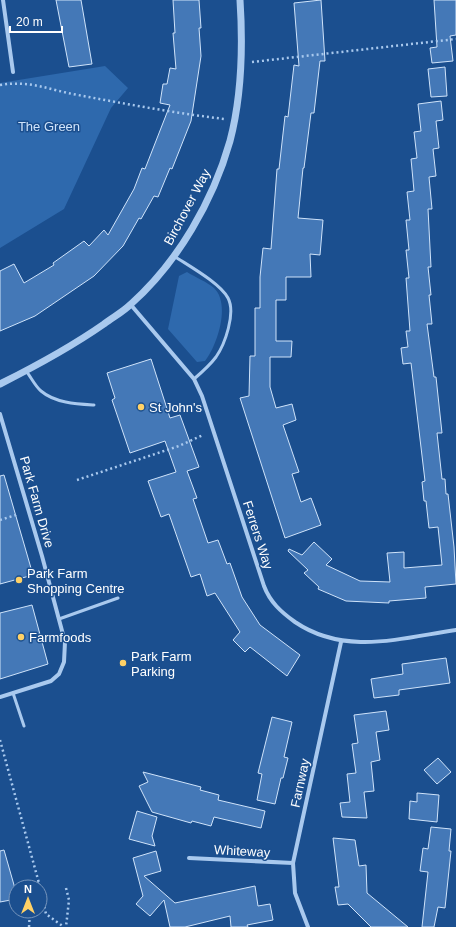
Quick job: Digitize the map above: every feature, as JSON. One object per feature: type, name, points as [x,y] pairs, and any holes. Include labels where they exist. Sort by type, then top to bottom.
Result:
[{"type":"street","points":[[3,0],[13,72]]},
{"type":"street","name":"Birchover Way","points":[[0,384],[72,346],[130,305],[174,256],[195,222],[212,190],[224,159],[234,120],[242,62],[240,0]]},
{"type":"street","name":"Ferrers Way","points":[[130,305],[194,379],[213,431],[253,554],[271,600],[277,608],[304,628],[318,635],[341,642],[370,643],[456,630]]},
{"type":"street","name":"Park Farm Drive","points":[[0,414],[29,511],[65,642],[64,662],[59,674],[51,681],[0,697]]},
{"type":"street","name":"Farnway","points":[[308,927],[295,893],[293,863],[341,642]]},
{"type":"street","name":"Whiteway","points":[[190,858],[293,863]]},
{"type":"lane","points":[[174,256],[216,285],[228,297],[230,304],[229,324],[226,336],[216,357],[194,379]]},
{"type":"lane","points":[[26,371],[40,391],[52,398],[74,404],[94,405]]},
{"type":"lane","points":[[59,619],[118,598]]},
{"type":"lane","points":[[14,693],[24,726]]},
{"type":"path","points":[[242,62],[456,40]]},
{"type":"path","points":[[0,85],[16,83],[33,84],[76,95],[234,120]]},
{"type":"path","points":[[77,480],[179,446],[213,431]]},
{"type":"path","points":[[0,520],[29,511]]},
{"type":"path","points":[[0,740],[38,879]]},
{"type":"path","points":[[48,915],[65,927],[69,900],[66,888]]},
{"type":"green space","name":"The Green","points":[[105,66],[128,88],[111,108],[64,209],[0,248],[0,83]]},
{"type":"green space","points":[[187,272],[214,288],[219,295],[221,304],[222,314],[218,336],[210,354],[205,361],[197,362],[168,329],[179,276]]},
{"type":"building","points":[[56,0],[81,0],[92,64],[69,67]]},
{"type":"building","points":[[173,0],[199,0],[201,56],[191,121],[172,169],[170,168],[158,197],[154,196],[123,246],[94,276],[35,316],[0,331],[0,271],[14,264],[24,283],[54,265],[53,263],[84,241],[89,246],[104,230],[108,235],[134,189],[142,168],[145,169],[170,105],[160,103],[163,84],[167,84],[170,68],[176,69],[173,33],[175,33]]},
{"type":"building","points":[[321,0],[325,61],[320,61],[314,113],[311,113],[298,218],[323,220],[320,255],[310,254],[311,277],[286,277],[286,300],[276,300],[276,341],[292,341],[291,357],[270,357],[270,387],[276,408],[292,404],[296,420],[283,425],[299,472],[292,474],[301,502],[311,498],[321,525],[285,538],[240,398],[249,396],[250,356],[255,356],[255,308],[260,308],[260,277],[263,248],[271,249],[277,169],[279,169],[285,116],[288,117],[294,65],[299,66],[294,3]]},
{"type":"building","points":[[434,0],[456,0],[456,35],[450,36],[453,61],[432,63],[430,48],[437,47]]},
{"type":"building","points":[[445,67],[447,96],[431,97],[428,69]]},
{"type":"building","points":[[441,101],[443,120],[436,121],[439,148],[433,149],[436,176],[429,177],[432,209],[428,209],[431,267],[428,267],[432,324],[427,324],[434,377],[436,377],[442,433],[437,433],[442,479],[445,479],[446,494],[448,494],[454,547],[456,584],[425,587],[426,598],[389,601],[389,603],[346,601],[318,589],[319,587],[304,573],[308,570],[288,551],[289,549],[302,555],[314,542],[332,559],[326,565],[360,581],[390,582],[387,553],[404,552],[404,568],[442,565],[438,527],[429,528],[426,501],[424,501],[422,482],[425,481],[411,363],[403,364],[401,348],[408,347],[406,331],[410,331],[406,278],[409,278],[406,250],[409,250],[406,220],[410,220],[407,192],[414,191],[411,159],[417,158],[414,132],[421,131],[418,104]]},
{"type":"building","points":[[151,359],[170,418],[180,415],[199,467],[187,471],[197,498],[193,499],[208,543],[218,540],[227,564],[230,563],[242,597],[260,625],[300,655],[287,676],[250,647],[245,652],[233,640],[240,632],[215,593],[207,596],[200,574],[191,577],[169,514],[161,517],[148,481],[176,472],[165,441],[130,453],[112,400],[115,398],[107,373]]},
{"type":"building","points":[[4,475],[33,575],[0,584],[0,476]]},
{"type":"building","name":"Farmfoods","points":[[32,605],[48,664],[0,679],[0,613]]},
{"type":"building","points":[[446,658],[450,683],[399,690],[399,695],[374,698],[371,679],[403,674],[402,664]]},
{"type":"building","points":[[386,711],[389,730],[376,732],[380,760],[371,762],[374,791],[364,792],[367,818],[342,817],[340,803],[350,802],[347,774],[356,773],[352,744],[358,743],[354,715]]},
{"type":"building","points":[[272,717],[292,722],[284,757],[288,758],[283,778],[281,778],[275,804],[257,800],[262,774],[258,773]]},
{"type":"building","points":[[438,758],[451,772],[437,784],[424,770]]},
{"type":"building","points":[[143,772],[201,787],[200,790],[219,795],[218,800],[265,811],[261,828],[214,817],[211,826],[192,821],[191,823],[152,812],[139,786],[148,782]]},
{"type":"building","points":[[417,793],[439,795],[437,822],[409,819],[410,801],[417,802]]},
{"type":"building","points":[[137,811],[157,817],[152,836],[155,846],[129,839]]},
{"type":"building","points":[[431,827],[451,829],[449,851],[451,851],[445,908],[438,907],[434,927],[422,927],[428,872],[420,871],[423,848],[428,849]]},
{"type":"building","points":[[333,838],[355,840],[359,866],[366,865],[367,893],[408,927],[371,927],[348,904],[338,905],[335,887],[339,887]]},
{"type":"building","points":[[4,850],[12,879],[8,879],[8,900],[0,902],[0,851]]},
{"type":"building","points":[[156,851],[161,871],[144,876],[175,903],[255,886],[258,906],[270,904],[273,920],[247,925],[248,927],[231,927],[230,916],[185,927],[170,927],[164,900],[150,916],[136,904],[143,896],[133,858]]},
{"type":"place","name":"St John's","points":[[141,407]]},
{"type":"place","name":"Park Farm Shopping Centre","points":[[19,580]]},
{"type":"place","name":"Farmfoods","points":[[21,637]]},
{"type":"place","name":"Park Farm Parking","points":[[123,663]]}]
